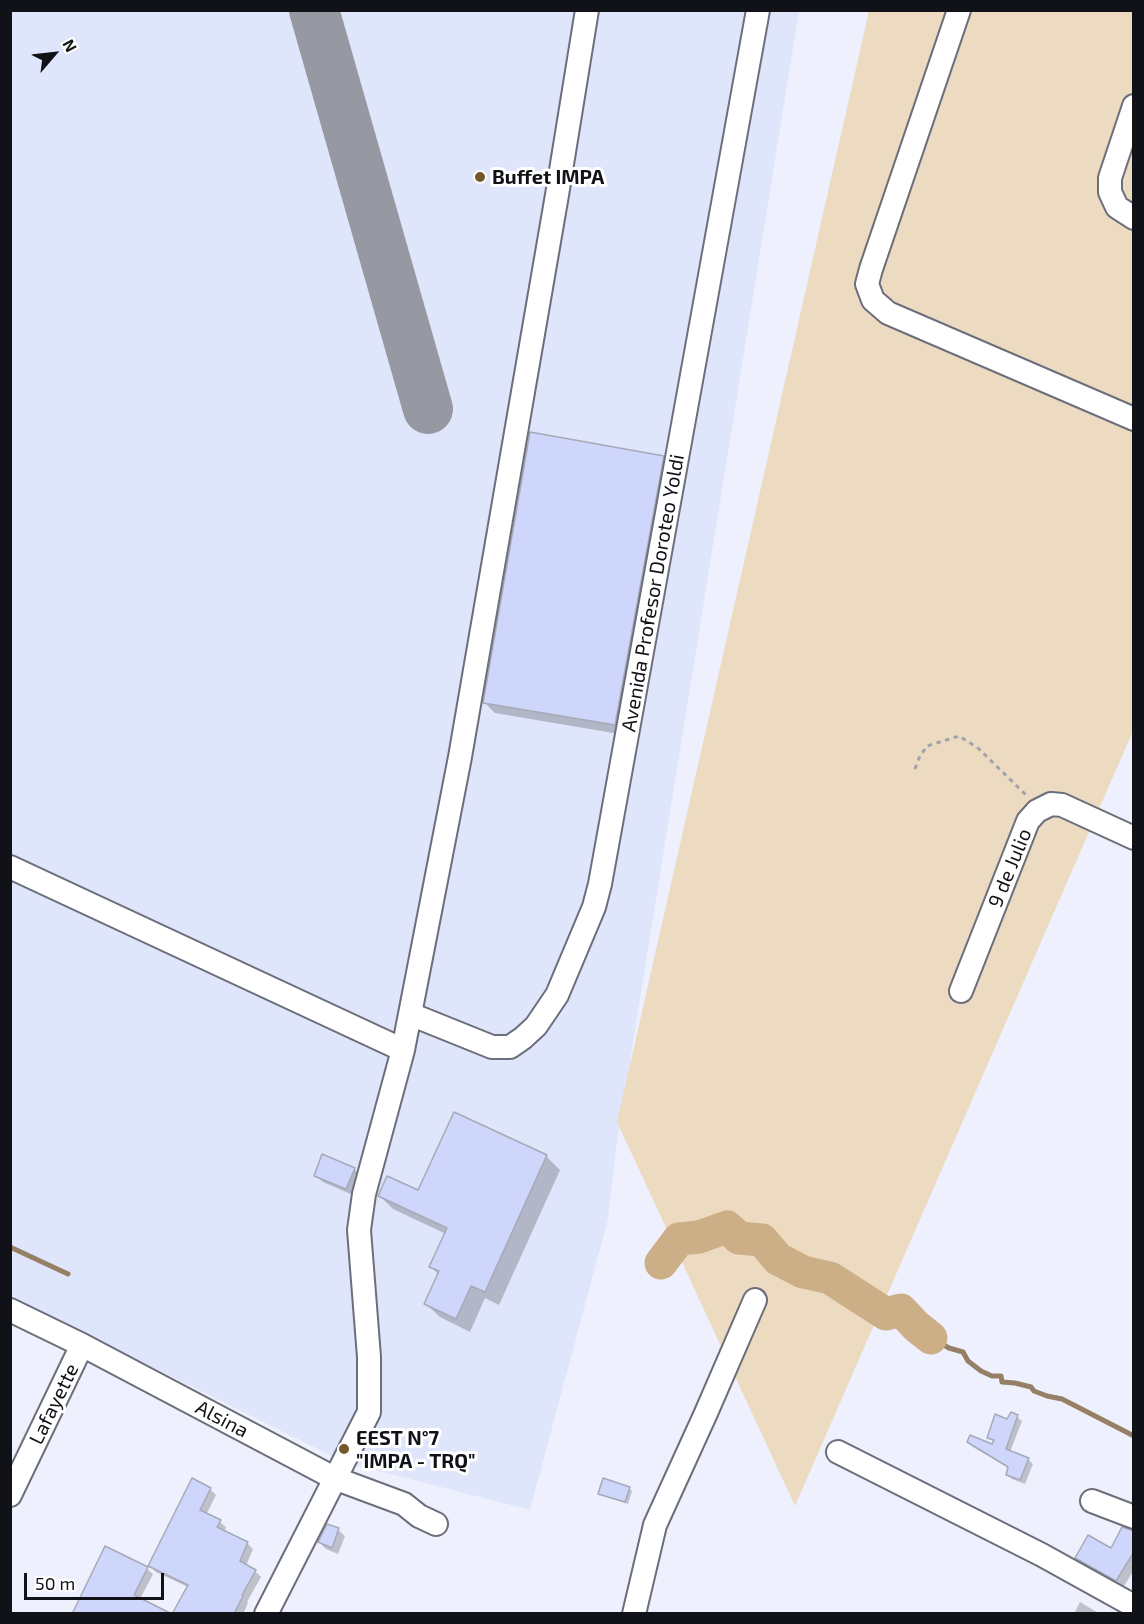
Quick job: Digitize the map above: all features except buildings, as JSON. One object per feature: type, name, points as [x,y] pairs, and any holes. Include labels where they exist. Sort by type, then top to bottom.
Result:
[{"type":"street","points":[[266,1614],[369,1412],[369,1357],[359,1230],[364,1194],[411,1014],[460,758],[587,10]]},
{"type":"street","name":"Avenida Profesor Doroteo Yoldi","points":[[411,1014],[492,1047],[510,1047],[536,1026],[557,995],[594,907],[758,10]]},
{"type":"street","points":[[959,10],[871,269],[867,284],[873,300],[888,313],[1134,418]]},
{"type":"street","points":[[1134,106],[1110,178],[1110,192],[1118,207],[1134,218]]},
{"type":"street","name":"9 de Julio","points":[[962,992],[1028,821],[1037,811],[1051,804],[1062,805],[1134,838]]},
{"type":"street","points":[[10,867],[403,1050]]},
{"type":"street","points":[[633,1614],[655,1525],[755,1300]]},
{"type":"street","name":"Alsina","points":[[10,1310],[82,1345],[334,1478],[404,1504],[419,1516],[436,1524]]},
{"type":"street","name":"Lafayette","points":[[10,1495],[82,1345]]},
{"type":"street","points":[[838,1452],[1042,1555],[1134,1606]]},
{"type":"street","points":[[1092,1501],[1134,1517]]},
{"type":"path","points":[[915,769],[927,746],[959,736],[978,748],[1041,808]]},
{"type":"shaded area","points":[[10,11],[799,11],[617,1142],[608,1219],[530,1510],[344,1462],[11,1297]]},
{"type":"shaded area","points":[[869,11],[1133,11],[1133,731],[795,1506],[617,1122]]},
{"type":"waterway","points":[[661,1263],[679,1239],[699,1237],[727,1227],[739,1238],[762,1240],[778,1259],[803,1272],[830,1278],[886,1314],[901,1310],[931,1338]]},
{"type":"waterway","points":[[10,1247],[68,1274]]},
{"type":"waterway","points":[[931,1338],[949,1348],[963,1352],[968,1361],[981,1371],[992,1376],[1001,1376],[1002,1382],[1031,1387],[1034,1391],[1062,1399],[1134,1436]]},
{"type":"taxiway","points":[[314,10],[428,409]]},
{"type":"place","name":"Buffet IMPA","points":[[480,177]]},
{"type":"place","name":"EEST N°7 \"IMPA - TRQ\"","points":[[344,1449]]}]
